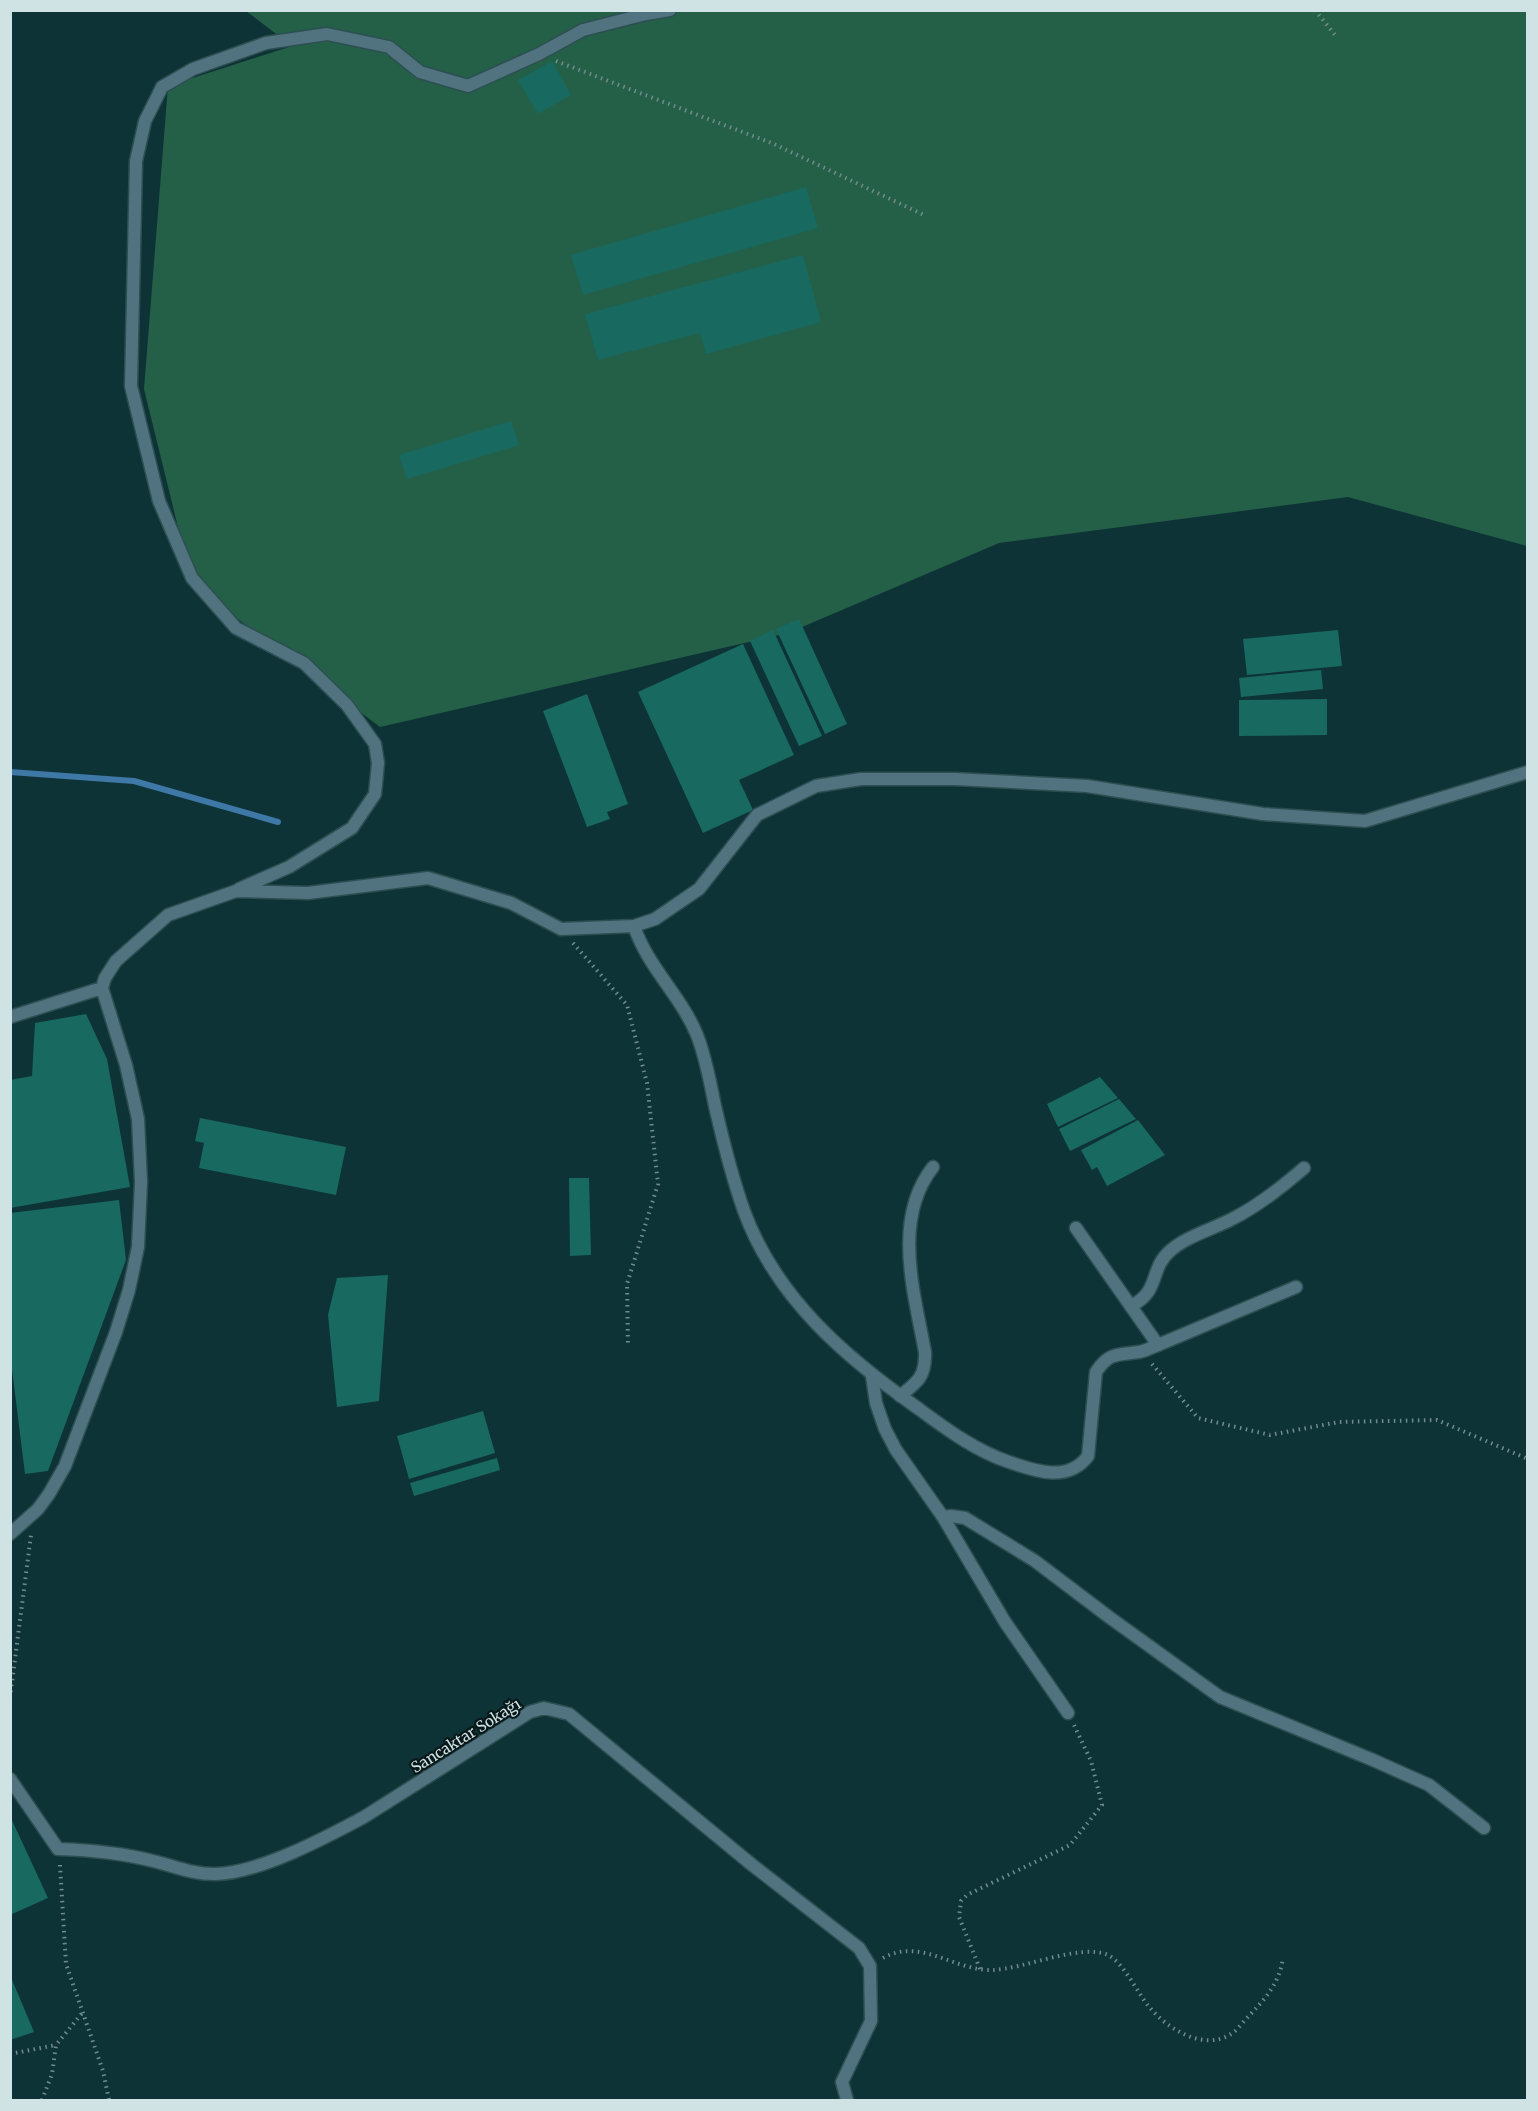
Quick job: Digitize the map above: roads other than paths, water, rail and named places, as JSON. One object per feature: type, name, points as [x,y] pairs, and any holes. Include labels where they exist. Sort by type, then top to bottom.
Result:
[{"type":"street","points":[[10,1534],[38,1509],[65,1466],[116,1332],[129,1290],[138,1247],[141,1182],[138,1119],[126,1065],[102,988],[105,978],[116,961],[168,915],[236,891],[289,867],[352,828],[375,794],[378,763],[375,744],[347,705],[304,663],[236,628],[192,578],[159,501],[131,386],[136,161],[146,121],[162,87],[193,69],[266,43],[327,34],[389,47],[420,72],[468,86],[539,54],[583,30],[670,10]]},
{"type":"street","points":[[236,891],[308,893],[428,878],[511,903],[561,929],[634,926],[655,920],[699,888],[757,815],[816,786],[861,779],[955,779],[1087,786],[1263,814],[1365,821],[1527,772]]},
{"type":"street","points":[[634,926],[641,947],[684,1008],[698,1036],[726,1152],[745,1212],[762,1250],[784,1287],[824,1334],[872,1376],[957,1435],[1002,1460],[1035,1471],[1061,1472],[1082,1464],[1088,1456],[1096,1372],[1109,1357],[1142,1352],[1296,1287]]},
{"type":"street","points":[[10,1017],[102,988]]},
{"type":"street","points":[[900,1396],[918,1382],[924,1367],[925,1352],[910,1265],[909,1232],[918,1192],[933,1167]]},
{"type":"street","points":[[1131,1306],[1149,1292],[1158,1267],[1170,1251],[1252,1208],[1304,1168]]},
{"type":"street","points":[[1076,1228],[1158,1345]]},
{"type":"street","points":[[872,1376],[876,1403],[885,1429],[896,1450],[943,1517],[1005,1622],[1068,1713]]},
{"type":"street","points":[[943,1517],[965,1518],[1035,1561],[1220,1697],[1363,1755],[1429,1785],[1484,1828]]},
{"type":"street","name":"Sancaktar Sokağı","points":[[10,1779],[58,1849],[91,1850],[125,1855],[181,1869],[215,1874],[253,1868],[337,1832],[530,1712],[544,1708],[569,1714],[584,1724],[620,1758],[859,1948],[870,1966],[871,2020],[842,2082],[847,2100]]},
{"type":"waterway","points":[[10,772],[134,781],[278,822]]}]
